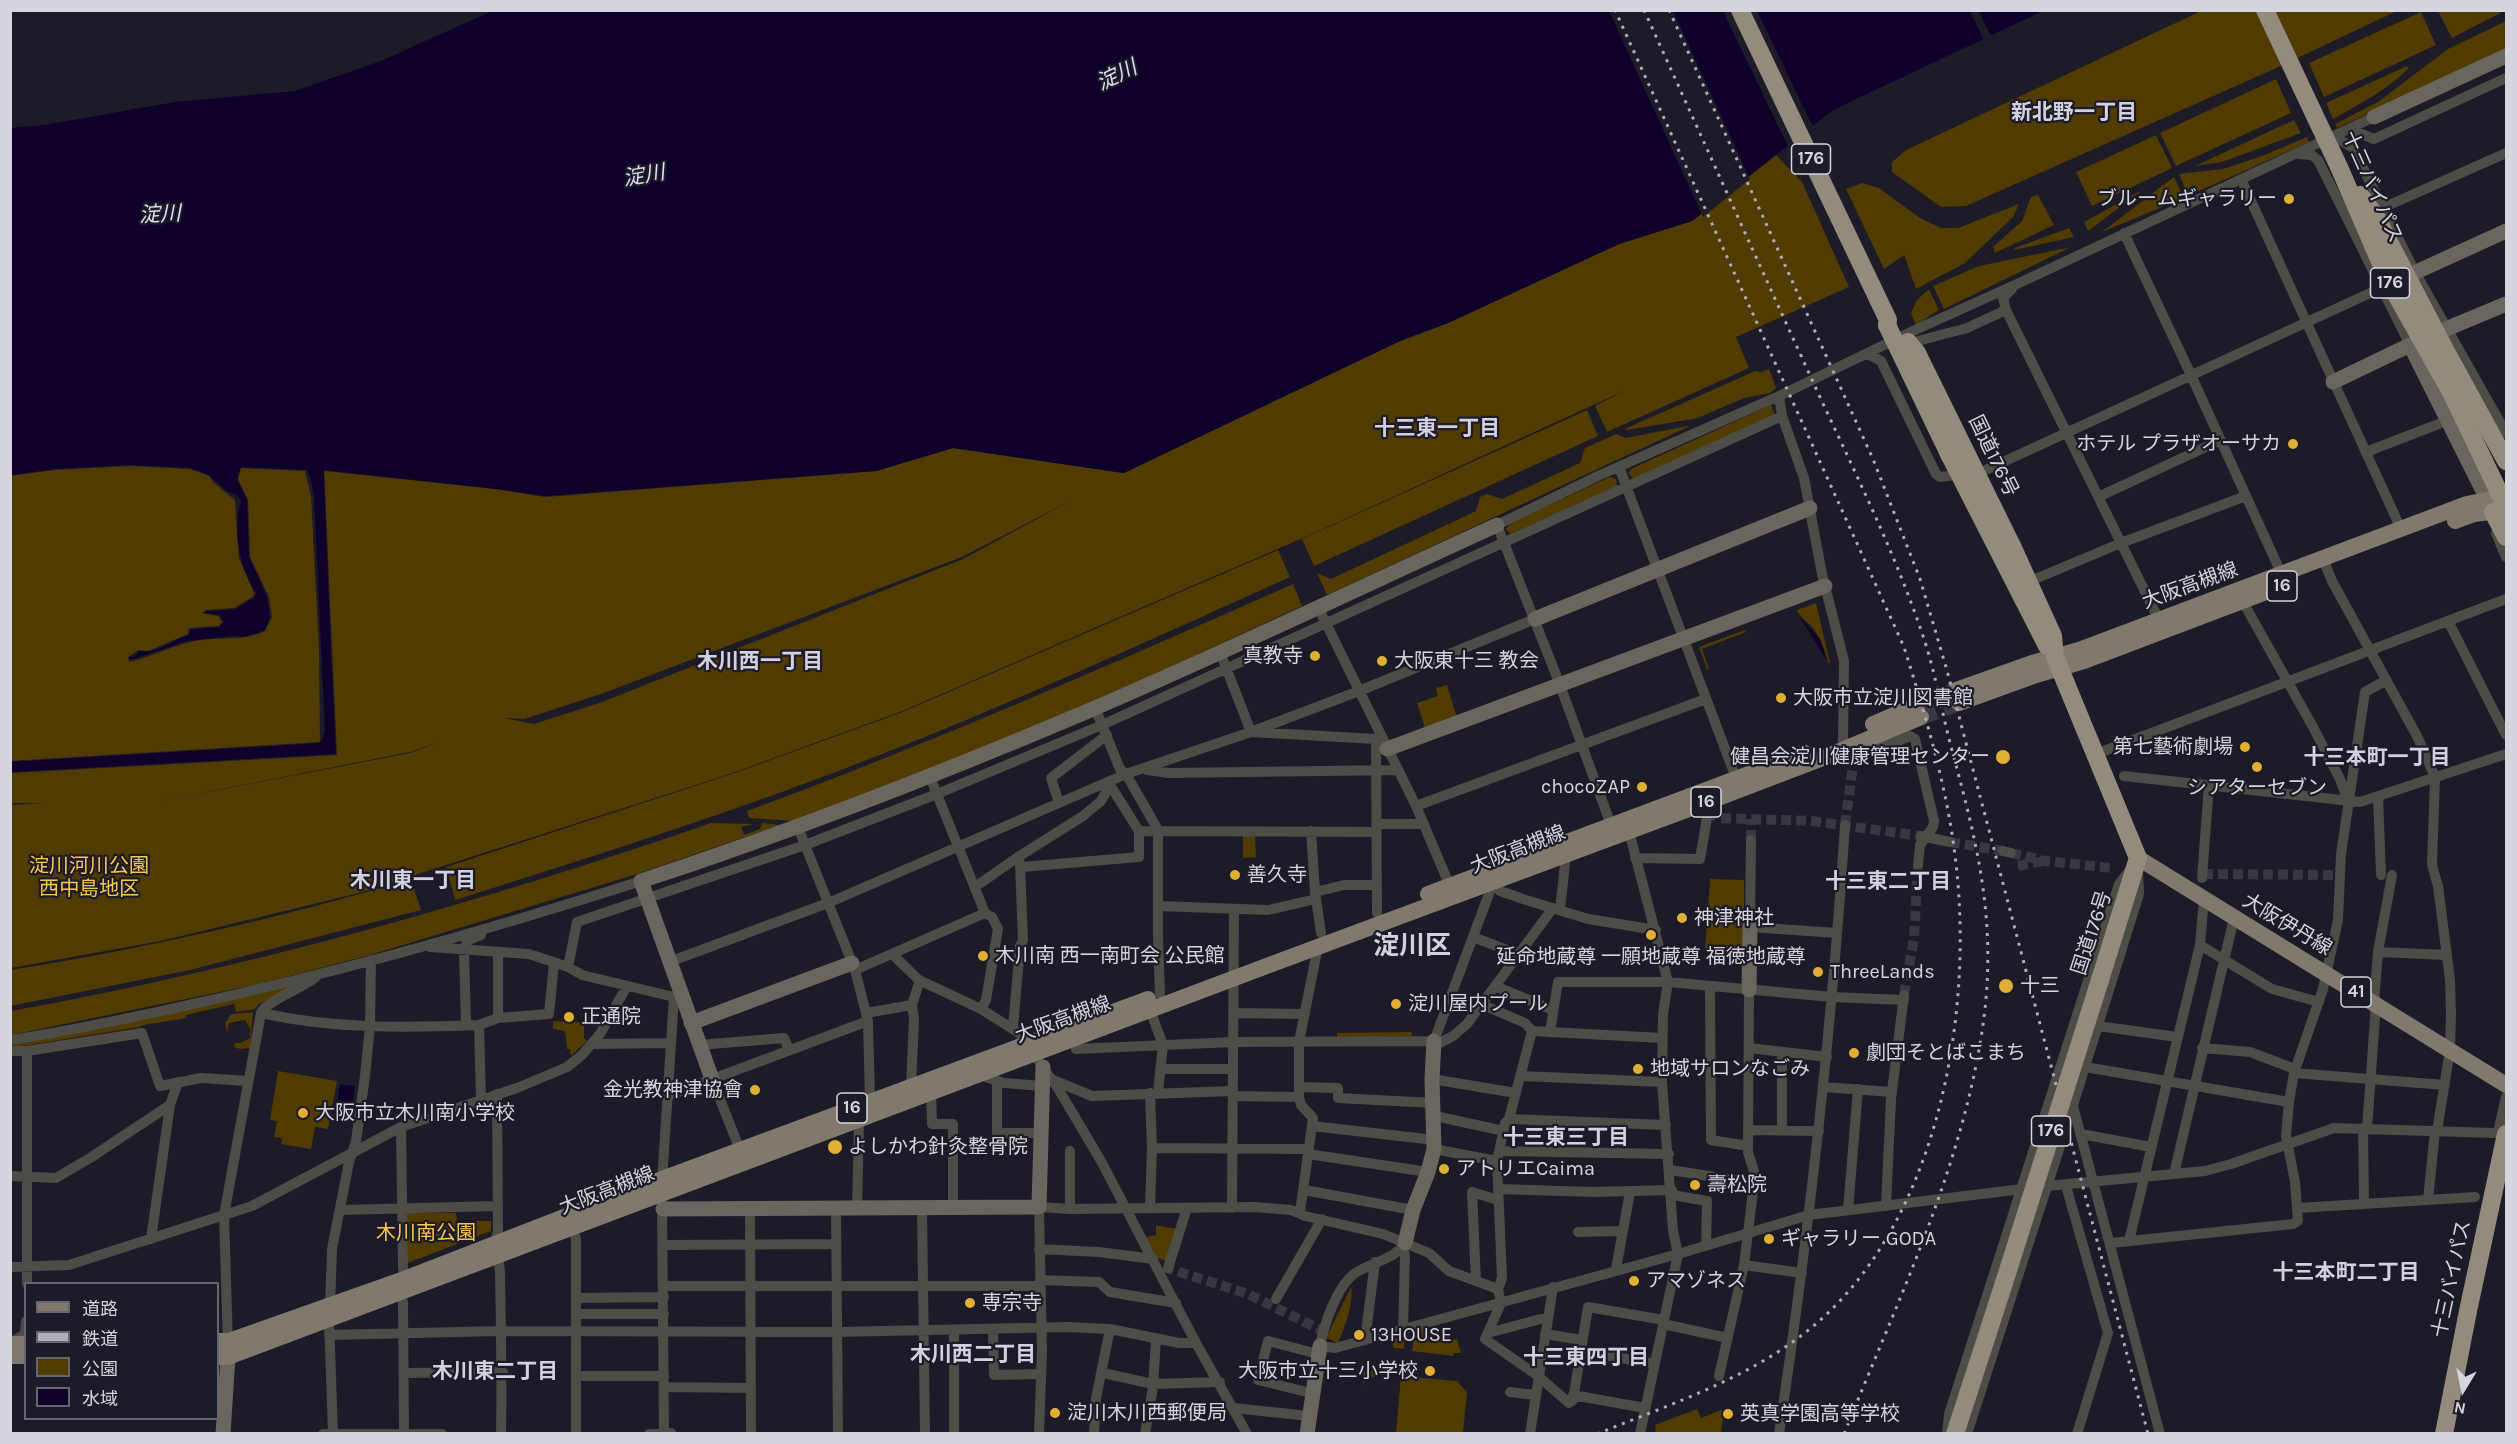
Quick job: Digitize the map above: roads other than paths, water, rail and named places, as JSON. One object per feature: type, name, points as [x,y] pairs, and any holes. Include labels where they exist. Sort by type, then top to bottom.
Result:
[{"type":"highway","name":"国道176号","points":[[1740,10],[1888,319],[1952,459],[2042,641],[2057,663],[2138,858],[1955,1434]]},
{"type":"highway","name":"十三バイパス","points":[[2265,10],[2339,167],[2388,280],[2452,394],[2499,507]]},
{"type":"highway","name":"176","points":[[2339,167],[2374,215],[2444,336],[2506,461]]},
{"type":"highway","name":"国道176号","points":[[1888,319],[1912,347],[1977,474],[2054,636],[2057,663]]},
{"type":"highway","name":"176","points":[[2452,394],[2480,435],[2506,487]]},
{"type":"highway","name":"176","points":[[2499,507],[2506,537]]},
{"type":"highway","name":"十三バイパス","points":[[2444,1434],[2470,1299],[2506,1134]]},
{"type":"highway","points":[[2444,1434],[2466,1384],[2490,1252],[2506,1185]]},
{"type":"main road","name":"大阪高槻線","points":[[2057,663],[2159,620],[2282,575],[2325,564],[2499,507],[2506,496]]},
{"type":"main road","name":"大阪高槻線","points":[[1957,697],[2243,602],[2401,530],[2467,504],[2499,507]]},
{"type":"main road","name":"大阪高槻線","points":[[223,1349],[329,1321],[399,1294],[495,1250],[662,1186],[859,1120],[931,1092],[976,1074],[1029,1048],[1160,994],[1233,972],[1488,878],[1566,855],[1629,831],[1706,808],[1844,743],[1919,711]]},
{"type":"main road","name":"大阪高槻線","points":[[1488,878],[1611,825],[1736,778],[1844,743]]},
{"type":"main road","name":"大阪伊丹線","points":[[2138,858],[2506,1085]]},
{"type":"main road","name":"大阪高槻線","points":[[1320,940],[1377,913],[1452,891]]},
{"type":"main road","name":"大阪高槻線","points":[[329,1321],[407,1278],[572,1227],[740,1150],[911,1086],[1029,1048],[1073,1038],[1150,1010],[1233,972]]},
{"type":"street","points":[[10,1040],[111,1022],[319,975],[421,947],[641,881],[930,777],[1095,708],[1220,652],[1619,467],[1779,396],[1945,316],[2373,117],[2505,62]]},
{"type":"street","points":[[2349,129],[2374,139],[2506,78]]},
{"type":"street","points":[[2329,139],[2342,141],[2353,148],[2444,336],[2506,433]]},
{"type":"street","points":[[2349,223],[2506,153]]},
{"type":"street","points":[[2295,154],[2312,156],[2318,160],[2449,420],[2499,507],[2492,524],[2506,557]]},
{"type":"street","points":[[2241,179],[2401,530]]},
{"type":"street","points":[[1977,474],[2506,231]]},
{"type":"street","points":[[2124,233],[2282,575]]},
{"type":"street","points":[[2017,284],[2003,298],[2006,310],[2159,620]]},
{"type":"street","points":[[1945,316],[1989,304],[1996,308],[1994,316]]},
{"type":"street","points":[[2444,336],[2506,304]]},
{"type":"street","points":[[1912,347],[1918,341],[1967,328],[2006,310]]},
{"type":"street","points":[[2333,382],[2410,345]]},
{"type":"street","points":[[1868,354],[1881,361],[1936,474],[1940,477],[1949,476],[1952,473],[1952,459]]},
{"type":"street","points":[[1779,396],[1782,416],[1804,478],[1825,586],[1844,661],[1844,743],[1851,760],[1910,736],[1915,739],[1934,821],[1933,827],[1920,845],[1918,865]]},
{"type":"street","points":[[568,967],[577,922],[805,845],[1105,730],[1228,669],[1782,416]]},
{"type":"street","points":[[2366,452],[2449,420]]},
{"type":"street","points":[[2098,497],[2221,440]]},
{"type":"street","points":[[1619,467],[1736,778]]},
{"type":"street","points":[[2028,582],[2121,543],[2246,496]]},
{"type":"street","points":[[669,962],[828,903],[958,845],[1110,784],[1126,774],[1251,732],[1359,691],[1810,508]]},
{"type":"street","points":[[1497,525],[1535,619],[1611,825],[1629,831],[1668,982],[1662,1038],[1662,1083],[1672,1192],[1673,1231],[1678,1254],[1640,1434]]},
{"type":"street","points":[[2325,564],[2385,681],[2418,738],[2435,777],[2432,865],[2438,886],[2450,980],[2450,1050],[2436,1131],[2428,1200]]},
{"type":"street","points":[[1251,732],[1381,741],[1560,685],[1825,586]]},
{"type":"street","points":[[2096,754],[2506,599]]},
{"type":"street","points":[[2243,602],[2340,779],[2348,802]]},
{"type":"street","points":[[1318,607],[1381,741],[1416,806],[1452,891]]},
{"type":"street","points":[[2448,621],[2506,735]]},
{"type":"street","points":[[1220,652],[1251,732]]},
{"type":"street","points":[[2111,1243],[2293,1224],[2298,1221],[2295,1182],[2287,1145],[2289,1102],[2295,1071],[2327,974],[2338,920],[2341,854],[2365,692],[2385,681]]},
{"type":"street","points":[[1416,806],[1706,699]]},
{"type":"street","points":[[1095,708],[1120,769],[1126,774],[1158,830],[1160,994]]},
{"type":"street","points":[[1059,803],[1051,778],[1105,730]]},
{"type":"street","points":[[1377,913],[1375,772],[1381,741]]},
{"type":"street","points":[[2124,776],[2360,802],[2506,754]]},
{"type":"street","points":[[1143,769],[1169,773],[1398,770]]},
{"type":"street","points":[[930,777],[986,913],[992,917],[998,929],[986,1000],[981,1009]]},
{"type":"street","points":[[1020,862],[1139,857],[1139,831],[1110,784]]},
{"type":"street","points":[[975,887],[1020,862],[1083,816],[1101,801],[1110,784]]},
{"type":"street","points":[[2202,878],[2209,785]]},
{"type":"street","points":[[2378,796],[2381,875]]},
{"type":"street","points":[[1635,858],[1700,859],[1706,808]]},
{"type":"street","points":[[1139,831],[1311,831],[1424,824]]},
{"type":"street","points":[[797,825],[853,967],[867,1017],[870,1101],[859,1120],[857,1209]]},
{"type":"street","points":[[1779,1434],[1802,1273],[1824,1087],[1845,825]]},
{"type":"street","points":[[1300,1212],[1312,1118],[1301,1105],[1299,1042],[1320,940],[1311,831]]},
{"type":"street","points":[[1924,837],[1950,842]]},
{"type":"street","points":[[1719,1376],[1744,1265],[1755,1175],[1748,1146],[1751,840]]},
{"type":"street","points":[[1073,1038],[1076,1049],[1233,1042],[1434,1044],[1458,1033],[1483,1005],[1556,909],[1566,855]]},
{"type":"street","points":[[1967,1434],[2139,894],[2138,858]]},
{"type":"street","points":[[1947,1434],[1949,1414],[2119,884],[2138,858]]},
{"type":"street","points":[[1013,1028],[1020,946],[1023,940],[1020,862]]},
{"type":"street","points":[[2364,1203],[2365,1128],[2371,1081],[2378,952],[2392,875]]},
{"type":"street","points":[[1488,878],[1500,891],[1556,909],[1597,921],[1656,930]]},
{"type":"street","points":[[1403,1329],[1404,1245],[1435,1145],[1432,1079],[1434,1044],[1489,894],[1488,878]]},
{"type":"street","points":[[641,881],[669,962],[677,994],[691,1023],[740,1150]]},
{"type":"street","points":[[1158,906],[1268,910],[1344,885],[1376,885]]},
{"type":"street","points":[[2128,1241],[2200,945],[2204,899]]},
{"type":"street","points":[[1232,1208],[1234,910]]},
{"type":"street","points":[[691,1023],[893,955],[986,913]]},
{"type":"street","points":[[2174,1174],[2234,918]]},
{"type":"street","points":[[466,1025],[464,951],[467,941],[482,935],[493,926]]},
{"type":"street","points":[[1750,927],[1837,933]]},
{"type":"street","points":[[1473,937],[1520,955]]},
{"type":"street","points":[[2200,945],[2272,989],[2319,1002]]},
{"type":"street","points":[[421,947],[529,954],[568,967],[582,975],[627,986],[677,994]]},
{"type":"street","points":[[498,952],[498,1018]]},
{"type":"street","points":[[2378,952],[2446,955]]},
{"type":"street","points":[[893,955],[920,980],[981,1009],[1013,1028],[1029,1048],[1101,1161],[1124,1209],[1160,1265],[1176,1304],[1196,1343],[1220,1382],[1247,1434]]},
{"type":"street","points":[[333,1433],[329,1321],[332,1249],[349,1162],[354,1151],[370,1026],[372,960]]},
{"type":"street","points":[[261,1013],[326,1024],[370,1026],[479,1025],[498,1018],[549,1014],[554,963]]},
{"type":"street","points":[[223,1434],[224,1215],[261,1013],[265,1005],[307,985],[319,975]]},
{"type":"street","points":[[911,1086],[914,1019],[912,1005],[920,980]]},
{"type":"street","points":[[1550,1032],[1558,982],[1668,982],[1832,997],[1904,997],[1892,1092],[1886,1206]]},
{"type":"street","points":[[10,1267],[69,1265],[252,1206],[401,1127],[567,1067],[591,1044],[616,1009],[627,986]]},
{"type":"street","points":[[1497,987],[1554,1010]]},
{"type":"street","points":[[1710,987],[1711,1140],[1748,1146]]},
{"type":"street","points":[[664,1433],[662,1186],[669,1043],[677,994]]},
{"type":"street","points":[[667,1096],[789,1050],[867,1017],[912,1005]]},
{"type":"street","points":[[1483,1005],[1525,1023],[1532,1031],[1662,1038]]},
{"type":"street","points":[[1150,1010],[1163,1045],[1154,1092],[1150,1208]]},
{"type":"street","points":[[1233,1013],[1305,1014]]},
{"type":"street","points":[[479,1025],[481,1099]]},
{"type":"street","points":[[2098,1026],[2176,1037]]},
{"type":"street","points":[[1532,1031],[1509,1119],[1505,1123],[1498,1156],[1502,1278],[1498,1289],[1501,1303],[1485,1339],[1538,1376],[1569,1403],[1573,1395],[1588,1307],[1728,1338]]},
{"type":"street","points":[[10,1051],[27,1051],[142,1033],[160,1086],[213,1078],[248,1081]]},
{"type":"street","points":[[699,1045],[784,1038],[789,1050]]},
{"type":"street","points":[[591,1044],[669,1043]]},
{"type":"street","points":[[1749,1048],[1827,1058]]},
{"type":"street","points":[[2202,1048],[2250,1052],[2295,1071],[2371,1081],[2445,1085]]},
{"type":"street","points":[[27,1051],[27,1282]]},
{"type":"street","points":[[1782,1052],[1782,1129]]},
{"type":"street","points":[[2085,1067],[2289,1102]]},
{"type":"street","points":[[1160,1069],[1233,1069]]},
{"type":"street","points":[[976,1074],[997,1082],[1046,1078],[1092,1096],[1154,1092],[1233,1094],[1299,1092],[1338,1088],[1338,1098],[1434,1110],[1504,1131]]},
{"type":"street","points":[[1521,1076],[1662,1083]]},
{"type":"street","points":[[1039,1434],[1041,1374],[1040,1133],[1046,1078]]},
{"type":"street","points":[[1432,1079],[1516,1093]]},
{"type":"street","points":[[151,1239],[170,1105],[178,1082]]},
{"type":"street","points":[[997,1082],[997,1133],[1040,1133]]},
{"type":"street","points":[[1824,1087],[1892,1092]]},
{"type":"street","points":[[1848,1210],[1858,1089]]},
{"type":"street","points":[[931,1092],[932,1124],[954,1124],[953,1208]]},
{"type":"street","points":[[497,1094],[498,1232],[495,1250],[500,1268],[500,1331],[503,1372],[501,1434]]},
{"type":"street","points":[[1311,1393],[1258,1380],[1268,1341],[1319,1350],[1335,1348],[1616,1269],[1678,1254],[1809,1215],[2047,1186],[2205,1171],[2334,1128],[2498,1132],[2506,1097]]},
{"type":"street","points":[[10,1176],[56,1178],[170,1105]]},
{"type":"street","points":[[2073,1106],[2160,1434]]},
{"type":"street","points":[[1509,1119],[1666,1125]]},
{"type":"street","points":[[1312,1126],[1498,1156],[1669,1154]]},
{"type":"street","points":[[401,1127],[403,1269],[407,1278]]},
{"type":"street","points":[[1748,1130],[1819,1131]]},
{"type":"street","points":[[2081,1134],[2151,1147]]},
{"type":"street","points":[[1152,1148],[1309,1151],[1428,1172]]},
{"type":"street","points":[[1070,1150],[1070,1209]]},
{"type":"street","points":[[1670,1170],[1754,1183]]},
{"type":"street","points":[[2066,1186],[2108,1333],[2077,1434]]},
{"type":"street","points":[[1304,1190],[1413,1210]]},
{"type":"street","points":[[1476,1281],[1472,1192],[1498,1194],[1672,1192],[1707,1201],[1706,1246]]},
{"type":"street","points":[[1616,1269],[1630,1192]]},
{"type":"street","points":[[2298,1208],[2475,1197]]},
{"type":"street","points":[[339,1210],[498,1206]]},
{"type":"street","points":[[663,1209],[1254,1207],[1300,1212],[1383,1234],[1404,1245],[1429,1253],[1449,1271],[1498,1289]]},
{"type":"street","points":[[922,1208],[925,1434]]},
{"type":"street","points":[[1160,1265],[1187,1208]]},
{"type":"street","points":[[750,1209],[751,1434]]},
{"type":"street","points":[[836,1209],[838,1434]]},
{"type":"street","points":[[1276,1299],[1322,1219]]},
{"type":"street","points":[[572,1227],[576,1239],[576,1434]]},
{"type":"street","points":[[1578,1232],[1623,1231]]},
{"type":"street","points":[[663,1245],[836,1244]]},
{"type":"street","points":[[1307,1434],[1311,1393],[1325,1325],[1345,1283],[1353,1274],[1397,1252],[1404,1245]]},
{"type":"street","points":[[1040,1249],[1099,1252],[1160,1265]]},
{"type":"street","points":[[1365,1340],[1375,1263]]},
{"type":"street","points":[[1744,1265],[1802,1273]]},
{"type":"street","points":[[576,1298],[750,1286],[923,1287],[1099,1282],[1110,1292],[1176,1304]]},
{"type":"street","points":[[1530,1434],[1553,1287]]},
{"type":"street","points":[[399,1294],[403,1302],[404,1433]]},
{"type":"street","points":[[576,1314],[664,1314]]},
{"type":"street","points":[[1488,1333],[1548,1317]]},
{"type":"street","points":[[329,1321],[402,1335],[500,1331],[750,1333],[1041,1328],[1110,1329],[1179,1343],[1196,1343]]},
{"type":"street","points":[[993,1329],[994,1375],[1041,1374]]},
{"type":"street","points":[[1094,1434],[1096,1398],[1110,1329]]},
{"type":"street","points":[[954,1330],[954,1434]]},
{"type":"street","points":[[1545,1334],[1581,1346],[1655,1364]]},
{"type":"street","points":[[10,1343],[24,1335]]},
{"type":"street","points":[[1145,1434],[1153,1384],[1156,1338]]},
{"type":"street","points":[[403,1373],[503,1372]]},
{"type":"street","points":[[1102,1373],[1153,1384],[1220,1382]]},
{"type":"street","points":[[576,1376],[751,1388]]},
{"type":"street","points":[[1510,1392],[1535,1395]]},
{"type":"street","points":[[1573,1395],[1645,1408]]},
{"type":"street","points":[[1233,1408],[1309,1416]]},
{"type":"street","points":[[323,1434],[442,1434]]},
{"type":"street","points":[[649,1434],[672,1434]]},
{"type":"water","name":"淀川","points":[[492,11],[2043,11],[1833,110],[1692,221],[1619,244],[1448,323],[1400,341],[1124,473],[953,448],[876,471],[545,496],[324,470],[336,754],[11,772],[10,762],[321,743],[325,732],[314,496],[310,476],[306,470],[241,467],[237,480],[247,500],[249,557],[267,597],[270,617],[265,630],[244,637],[232,636],[187,641],[130,660],[129,657],[134,657],[139,651],[159,649],[189,635],[190,629],[219,627],[224,622],[219,615],[203,613],[234,610],[255,597],[256,592],[241,560],[237,536],[241,501],[237,495],[226,491],[209,475],[190,468],[129,465],[54,469],[11,475],[11,128],[44,125],[175,102],[295,91],[381,61]]},
{"type":"water","points":[[1800,617],[1820,639],[1828,662]]},
{"type":"water","points":[[340,1084],[355,1086],[350,1122],[335,1120]]},
{"type":"tunnel","points":[[1917,705],[1956,690]]},
{"type":"tunnel","points":[[1921,717],[1959,703]]},
{"type":"tunnel","points":[[1845,825],[1853,765],[1851,760]]},
{"type":"tunnel","points":[[1708,812],[1717,818],[1811,821],[1921,836]]},
{"type":"tunnel","points":[[1751,819],[1751,840]]},
{"type":"tunnel","points":[[1950,842],[2003,851]]},
{"type":"tunnel","points":[[2011,853],[2045,861],[2113,868]]},
{"type":"tunnel","points":[[2018,866],[2045,861]]},
{"type":"tunnel","points":[[1904,995],[1914,938],[1918,865]]},
{"type":"tunnel","points":[[2203,874],[2340,875]]},
{"type":"tunnel","points":[[1164,1267],[1248,1294],[1323,1331]]},
{"type":"railway","points":[[1597,1434],[1678,1402],[1758,1364],[1806,1332],[1851,1289],[1887,1238],[1915,1180],[1936,1118],[1951,1053],[1958,988],[1960,924],[1956,864],[1948,809],[1928,727],[1904,647],[1615,10]]},
{"type":"railway","points":[[1644,10],[1898,568],[1932,665],[1970,818],[1982,880],[1988,942],[1985,1009],[1964,1118],[1929,1225],[1844,1434]]},
{"type":"railway","points":[[1669,10],[1873,459],[1920,579],[1946,667],[2148,1434]]},
{"type":"place","name":"ブルームギャラリー","points":[[2289,199]]},
{"type":"place","name":"ホテル プラザオーサカ","points":[[2293,444]]},
{"type":"place","name":"真教寺","points":[[1315,656]]},
{"type":"place","name":"大阪東十三 教会","points":[[1382,661]]},
{"type":"place","name":"大阪市立淀川図書館","points":[[1781,698]]},
{"type":"place","name":"第七藝術劇場","points":[[2245,747]]},
{"type":"place","name":"健昌会淀川健康管理センター","points":[[2003,757]]},
{"type":"place","name":"シアターセブン","points":[[2257,767]]},
{"type":"place","name":"chocoZAP","points":[[1642,787]]},
{"type":"place","name":"善久寺","points":[[1235,875]]},
{"type":"place","name":"神津神社","points":[[1682,918]]},
{"type":"place","name":"延命地蔵尊 一願地蔵尊 福徳地蔵尊","points":[[1651,935]]},
{"type":"place","name":"木川南 西一南町会 公民館","points":[[983,956]]},
{"type":"place","name":"ThreeLands","points":[[1818,972]]},
{"type":"place","name":"十三","points":[[2006,986]]},
{"type":"place","name":"淀川屋内プール","points":[[1396,1004]]},
{"type":"place","name":"正通院","points":[[569,1017]]},
{"type":"place","name":"劇団そとばこまち","points":[[1854,1053]]},
{"type":"place","name":"地域サロンなごみ","points":[[1638,1069]]},
{"type":"place","name":"金光教神津協會","points":[[755,1090]]},
{"type":"place","name":"大阪市立木川南小学校","points":[[303,1113]]},
{"type":"place","name":"よしかわ針灸整骨院","points":[[835,1147]]},
{"type":"place","name":"アトリエCaima","points":[[1444,1169]]},
{"type":"place","name":"壽松院","points":[[1695,1185]]},
{"type":"place","name":"ギャラリー GODA","points":[[1769,1239]]},
{"type":"place","name":"アマゾネス","points":[[1634,1281]]},
{"type":"place","name":"専宗寺","points":[[970,1303]]},
{"type":"place","name":"13HOUSE","points":[[1359,1335]]},
{"type":"place","name":"大阪市立十三小学校","points":[[1430,1371]]},
{"type":"place","name":"淀川木川西郵便局","points":[[1055,1413]]},
{"type":"place","name":"英真学園高等学校","points":[[1728,1414]]},
{"type":"district","name":"新北野一丁目","points":[[2074,113]]},
{"type":"district","name":"十三東一丁目","points":[[1437,429]]},
{"type":"district","name":"木川西一丁目","points":[[760,662]]},
{"type":"district","name":"十三本町一丁目","points":[[2377,758]]},
{"type":"district","name":"木川東一丁目","points":[[413,881]]},
{"type":"district","name":"十三東二丁目","points":[[1888,882]]},
{"type":"district","name":"淀川区","points":[[1412,947]]},
{"type":"district","name":"十三東三丁目","points":[[1566,1138]]},
{"type":"district","name":"十三本町二丁目","points":[[2346,1273]]},
{"type":"district","name":"木川西二丁目","points":[[973,1355]]},
{"type":"district","name":"十三東四丁目","points":[[1586,1358]]},
{"type":"district","name":"木川東二丁目","points":[[495,1372]]},
{"type":"park label","name":"淀川河川公園 西中島地区","points":[[89,878]]},
{"type":"park label","name":"木川南公園","points":[[426,1233]]}]
